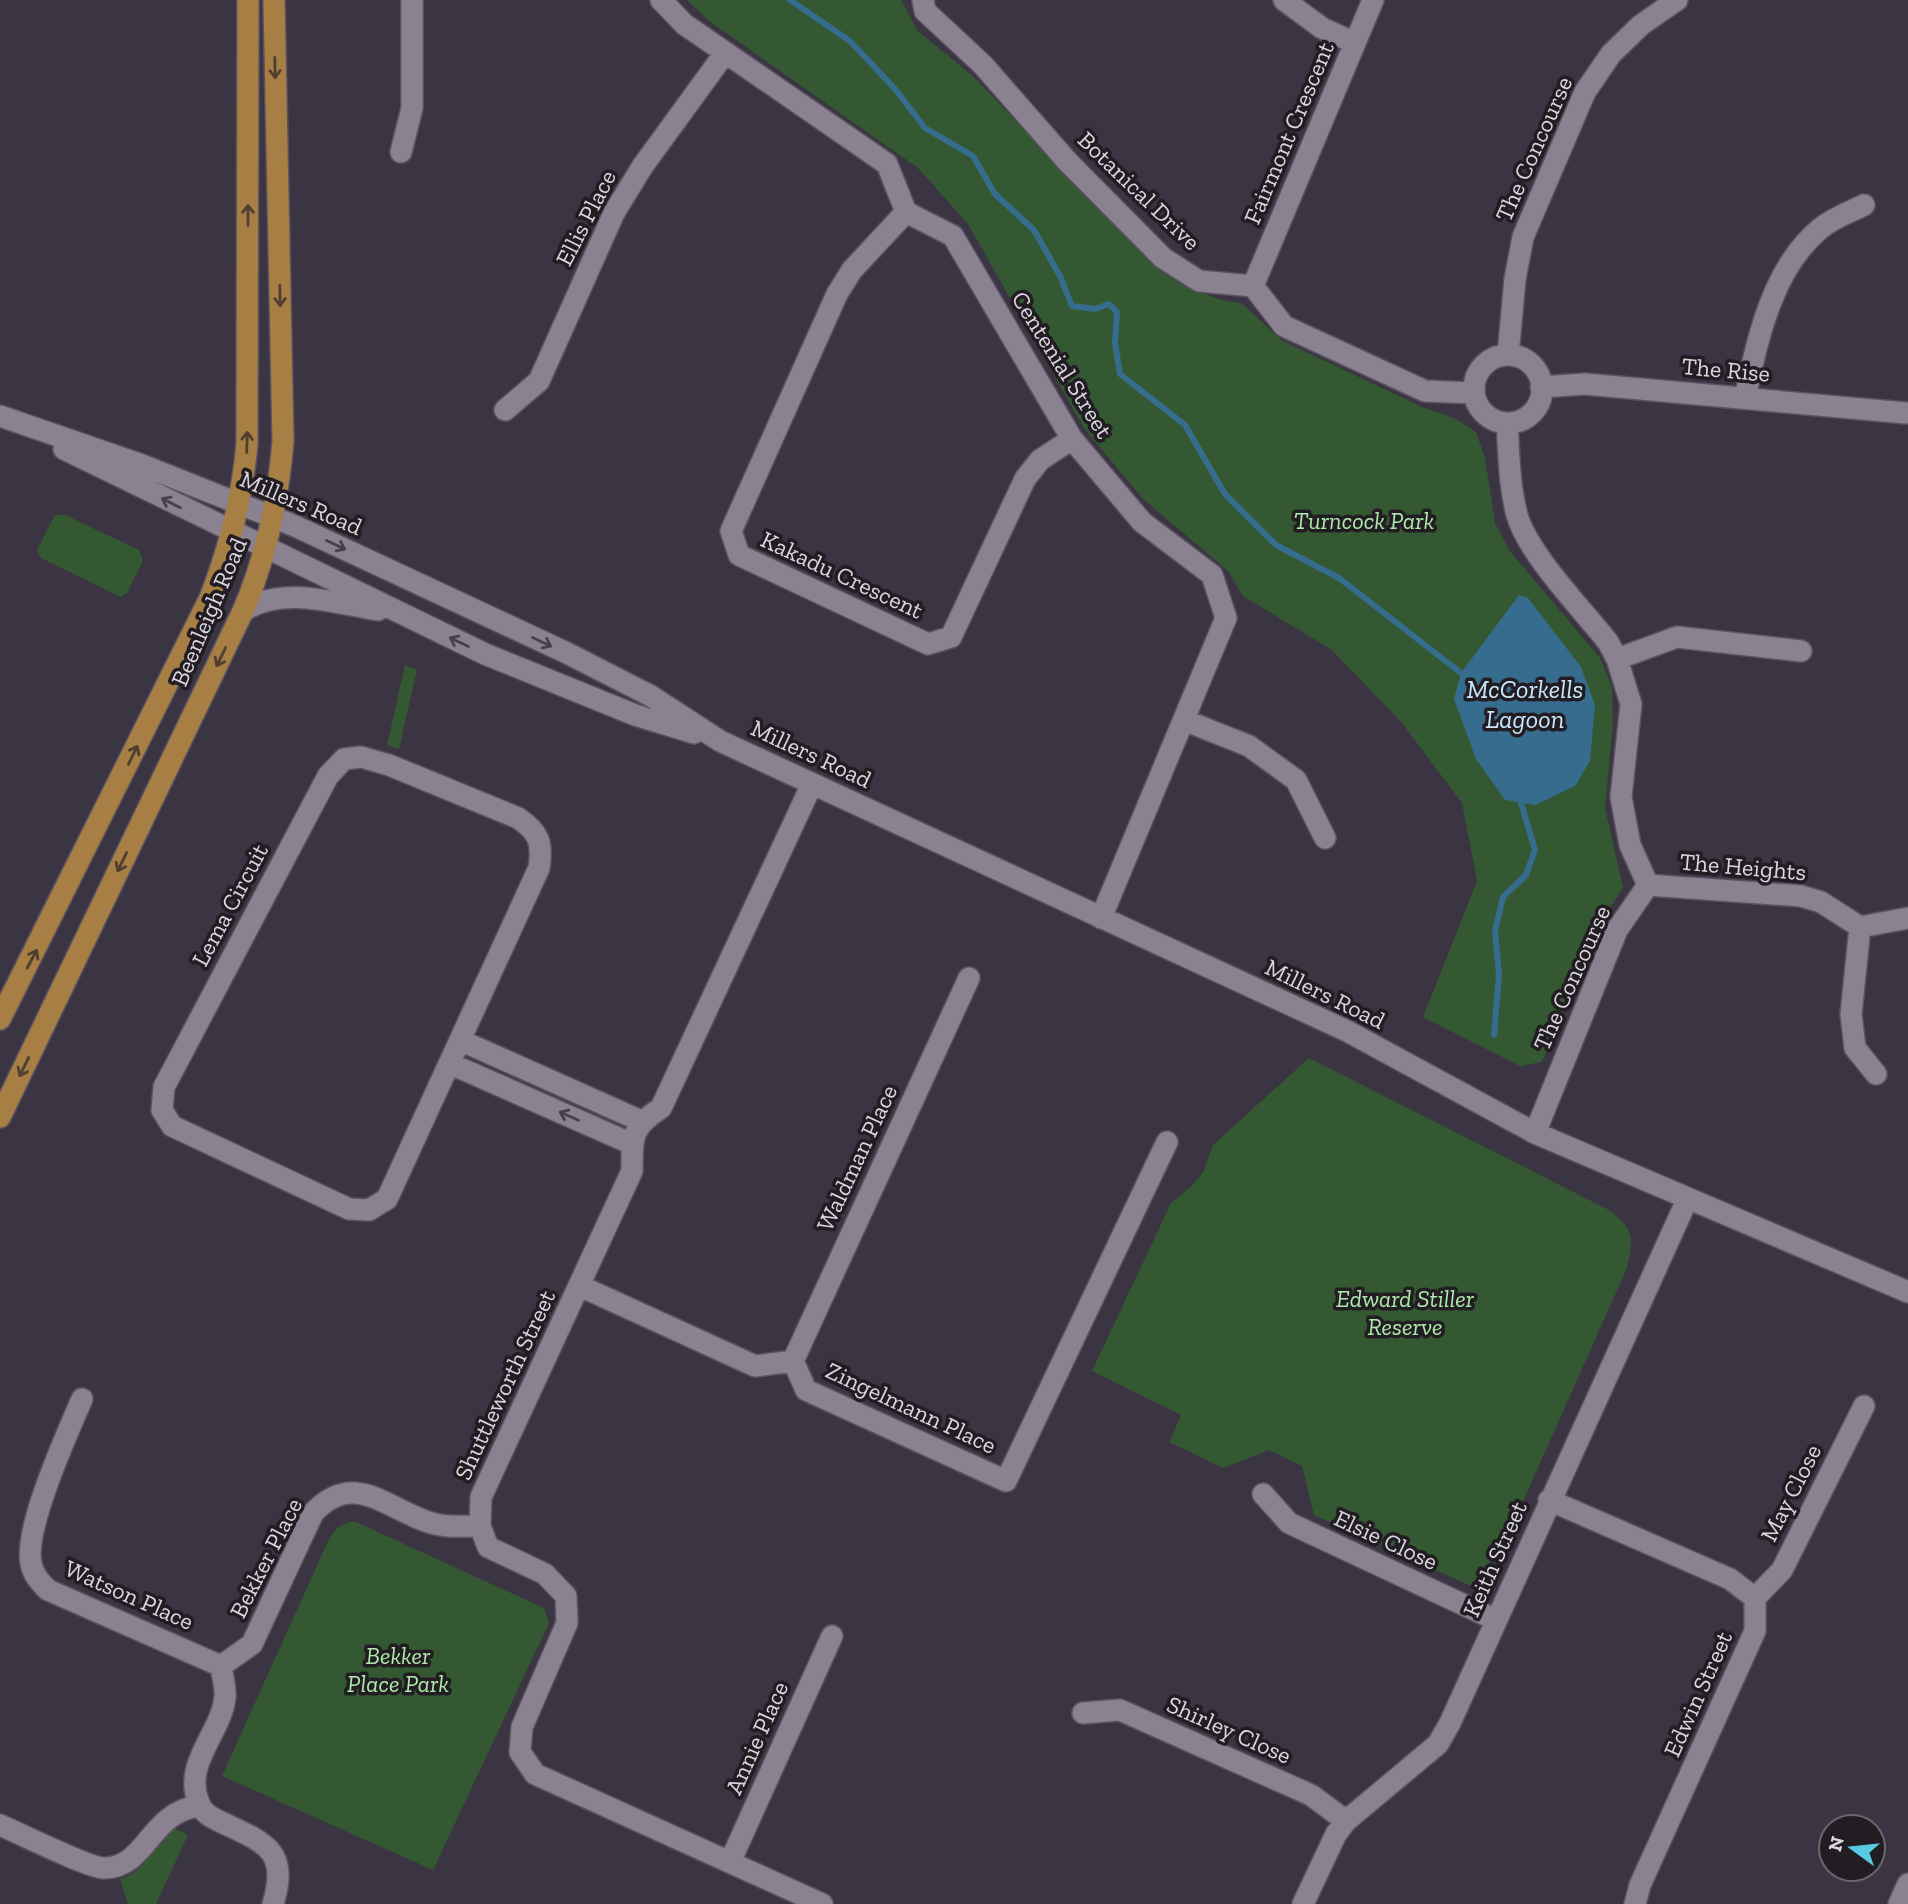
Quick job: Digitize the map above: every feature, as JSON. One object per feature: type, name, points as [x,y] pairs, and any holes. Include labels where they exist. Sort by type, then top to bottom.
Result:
[{"type":"main road","name":"Beenleigh Road","points":[[0,1019],[210,598],[240,505],[247,444],[248,0]]},
{"type":"main road","name":"Beenleigh Road","points":[[0,1117],[243,611],[267,549],[283,441],[274,0]]},
{"type":"street","points":[[401,152],[412,108],[412,0]]},
{"type":"street","points":[[661,0],[684,24],[887,164],[906,212]]},
{"type":"street","name":"Botanical Drive","points":[[923,0],[925,11],[983,65],[1067,161],[1163,258],[1199,281],[1253,286]]},
{"type":"street","points":[[1284,0],[1322,28],[1355,43]]},
{"type":"street","name":"Fairmont Crescent","points":[[1253,286],[1373,0]]},
{"type":"street","name":"The Concourse","points":[[1508,355],[1515,279],[1523,237],[1585,92],[1611,54],[1641,24],[1676,0]]},
{"type":"street","name":"Ellis Place","points":[[505,410],[539,381],[614,213],[642,167],[725,53]]},
{"type":"street","points":[[1745,397],[1767,312],[1793,256],[1822,226],[1864,205]]},
{"type":"street","name":"Centenial Street","points":[[906,212],[953,236],[1072,439],[1142,522],[1212,575],[1226,618],[1101,918]]},
{"type":"street","name":"Kakadu Crescent","points":[[906,212],[852,270],[837,294],[731,531],[739,555],[928,644],[951,637],[1025,479],[1040,460],[1072,439]]},
{"type":"street","points":[[1253,286],[1284,326],[1425,391],[1474,393]]},
{"type":"street","points":[[1508,355],[1531,365],[1541,387],[1532,412],[1525,418],[1507,423],[1485,414],[1474,393],[1480,369],[1493,359],[1508,355]]},
{"type":"street","name":"The Rise","points":[[1541,387],[1585,384],[1906,414]]},
{"type":"street","name":"Millers Road","points":[[0,416],[142,464],[273,518],[567,653],[651,696],[720,741]]},
{"type":"street","name":"Millers Road","points":[[0,416],[232,533],[485,654],[635,715],[720,741],[1347,1031],[1535,1133],[1908,1292]]},
{"type":"street","points":[[1507,423],[1511,485],[1518,517],[1534,549],[1608,642],[1617,659],[1631,704],[1621,797],[1630,845],[1648,885]]},
{"type":"street","points":[[243,611],[263,600],[287,596],[398,612]]},
{"type":"street","points":[[1617,659],[1677,637],[1801,651]]},
{"type":"street","points":[[1184,720],[1250,746],[1296,780],[1325,838]]},
{"type":"street","name":"Lema Circuit","points":[[361,757],[389,765],[518,818],[537,830],[542,849],[538,868],[451,1064],[387,1199],[369,1210],[349,1209],[172,1126],[162,1110],[164,1087],[328,776],[344,759],[361,757]]},
{"type":"street","name":"Shuttleworth Street","points":[[480,1526],[481,1497],[632,1171],[632,1144],[641,1121],[661,1108],[812,784]]},
{"type":"street","name":"The Concourse","points":[[1535,1133],[1617,930],[1648,885]]},
{"type":"street","name":"The Heights","points":[[1648,885],[1801,896],[1821,902],[1860,927]]},
{"type":"street","points":[[1876,1074],[1855,1048],[1851,1014],[1860,927],[1908,918]]},
{"type":"street","name":"Waldman Place","points":[[793,1361],[969,978]]},
{"type":"street","points":[[462,1041],[641,1121]]},
{"type":"street","points":[[451,1064],[632,1144]]},
{"type":"street","name":"Zingelmann Place","points":[[580,1286],[755,1366],[793,1361],[806,1390],[1006,1481],[1167,1142]]},
{"type":"street","name":"Keith Street","points":[[1303,1904],[1336,1833],[1346,1821],[1438,1744],[1687,1200]]},
{"type":"street","name":"Watson Place","points":[[82,1399],[44,1491],[30,1555],[37,1578],[48,1590],[221,1666]]},
{"type":"street","name":"May Close","points":[[1755,1598],[1782,1570],[1864,1406]]},
{"type":"street","name":"Bekker Place","points":[[221,1666],[252,1644],[313,1513],[325,1500],[341,1492],[361,1492],[445,1527],[480,1526]]},
{"type":"street","name":"Elsie Close","points":[[1264,1494],[1289,1523],[1496,1620]]},
{"type":"street","points":[[1549,1500],[1730,1579],[1755,1598]]},
{"type":"street","points":[[480,1526],[488,1547],[545,1574],[566,1596],[567,1623],[522,1727],[520,1752],[535,1774],[822,1904]]},
{"type":"street","name":"Edwin Street","points":[[1635,1904],[1640,1885],[1755,1631],[1755,1598]]},
{"type":"street","name":"Annie Place","points":[[730,1862],[832,1636]]},
{"type":"street","points":[[221,1666],[225,1698],[198,1766],[194,1787],[199,1806],[210,1817],[265,1843],[277,1858],[279,1874],[273,1904]]},
{"type":"street","name":"Shirley Close","points":[[1083,1713],[1120,1710],[1311,1795],[1346,1821]]},
{"type":"street","points":[[0,1825],[103,1868],[123,1864],[136,1854],[165,1819],[183,1808],[199,1806]]},
{"type":"street","points":[[1899,1904],[1908,1884]]},
{"type":"green space","name":"Turncock Park","points":[[687,0],[901,0],[918,31],[974,77],[1151,263],[1184,286],[1218,299],[1243,304],[1281,340],[1422,407],[1454,418],[1476,432],[1485,458],[1495,523],[1509,550],[1600,658],[1612,687],[1613,724],[1605,808],[1623,887],[1603,919],[1542,1062],[1520,1066],[1423,1017],[1477,881],[1462,803],[1402,723],[1332,650],[1243,596],[1228,571],[1142,498],[1084,428],[968,224],[918,168],[709,21]]},
{"type":"green space","points":[[55,515],[65,515],[139,550],[143,561],[127,593],[120,597],[41,558],[37,550]]},
{"type":"green space","points":[[405,665],[417,670],[399,749],[387,745]]},
{"type":"green space","name":"Edward Stiller Reserve","points":[[1309,1058],[1607,1209],[1622,1222],[1630,1234],[1631,1248],[1627,1268],[1525,1497],[1479,1584],[1469,1585],[1314,1515],[1302,1466],[1269,1450],[1223,1468],[1169,1442],[1181,1415],[1092,1371],[1171,1203],[1192,1186],[1203,1172],[1213,1145]]},
{"type":"green space","name":"Bekker Place Park","points":[[348,1522],[356,1522],[544,1608],[549,1623],[433,1870],[222,1776],[328,1541],[337,1528]]},
{"type":"green space","points":[[174,1828],[188,1835],[156,1904],[128,1904],[120,1879],[144,1863],[160,1841]]},
{"type":"water","name":"McCorkells Lagoon","points":[[1519,595],[1528,598],[1581,667],[1595,705],[1590,761],[1575,786],[1535,805],[1505,800],[1476,759],[1454,699],[1461,673]]},
{"type":"waterway","points":[[790,0],[850,41],[895,89],[925,128],[973,156],[995,194],[1034,230],[1060,276],[1072,306],[1095,309],[1109,304],[1117,312],[1115,343],[1120,374],[1185,425],[1225,494],[1276,545],[1339,578],[1461,673]]},
{"type":"waterway","points":[[1494,1035],[1499,975],[1495,931],[1503,897],[1526,875],[1535,850],[1521,803]]}]
